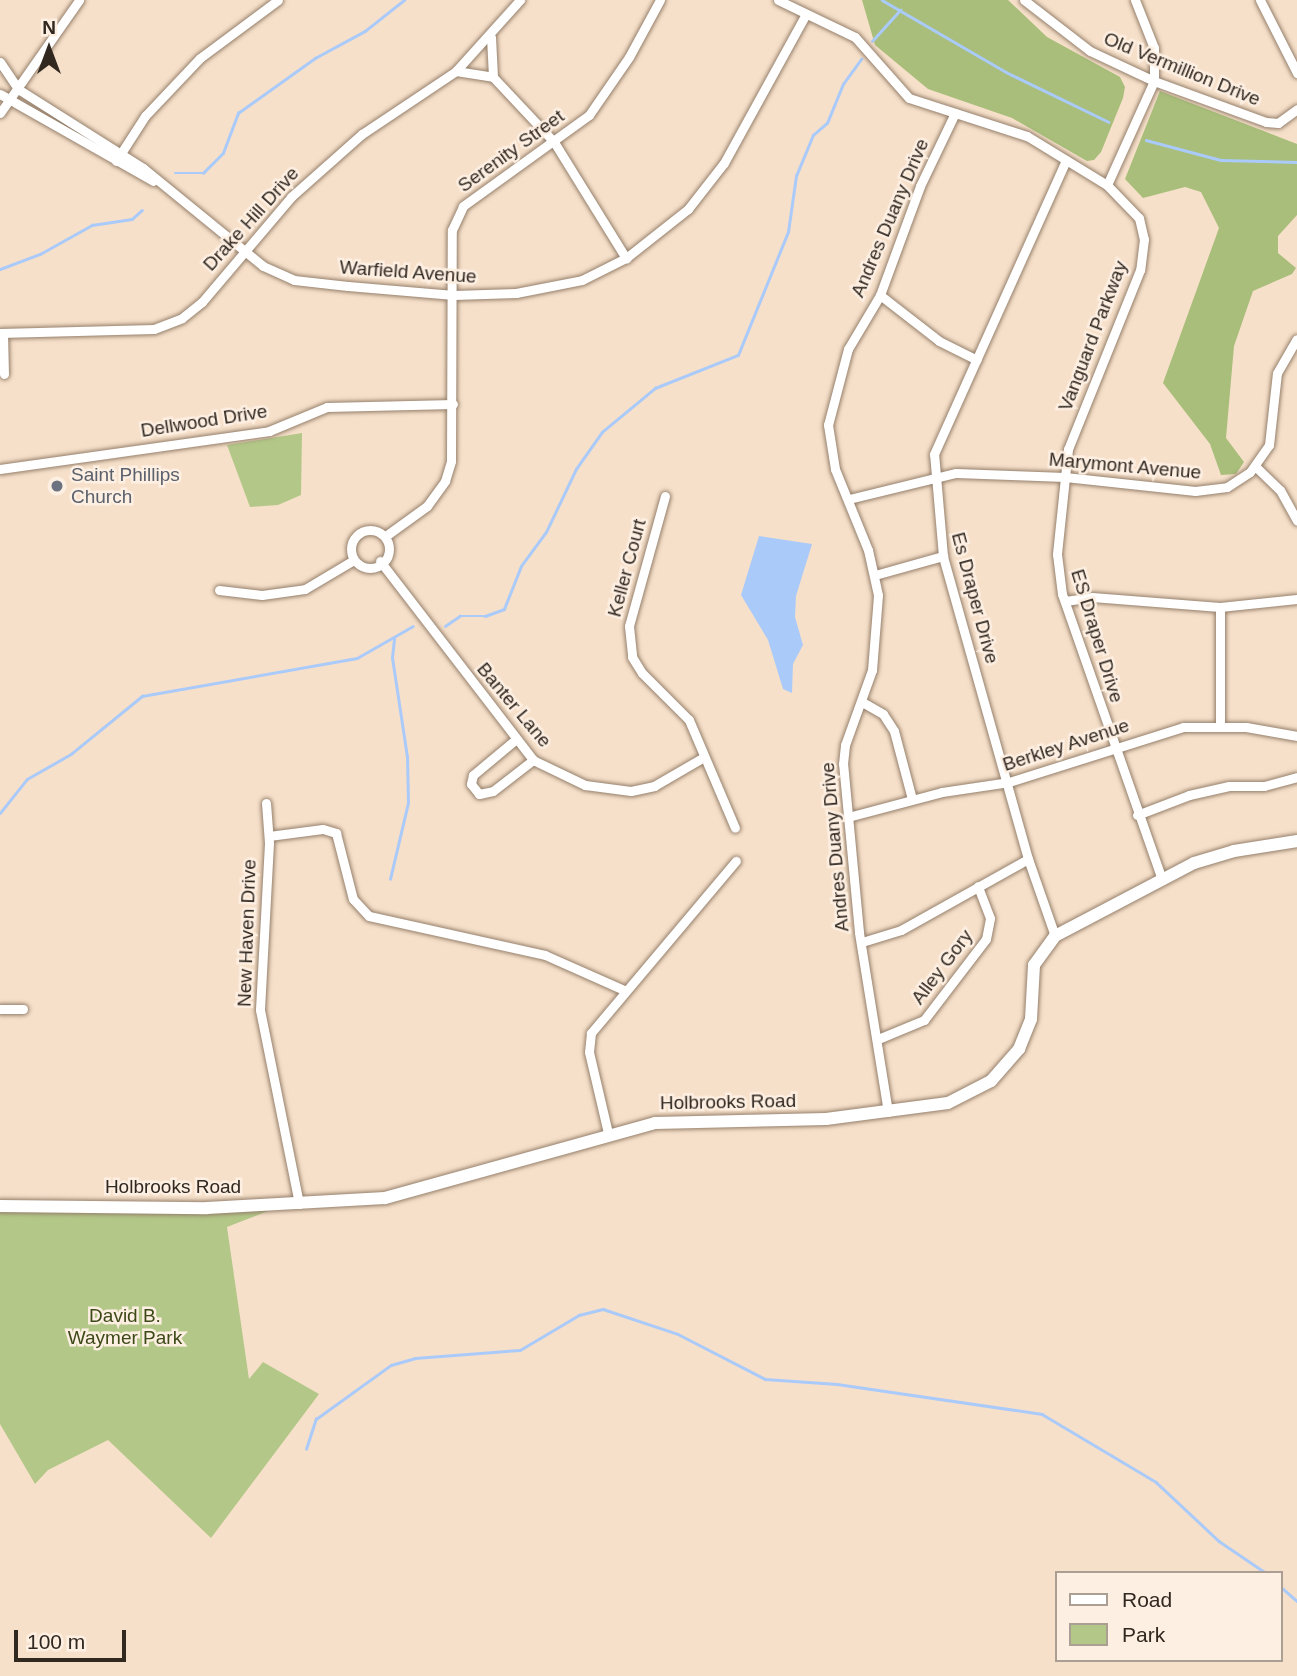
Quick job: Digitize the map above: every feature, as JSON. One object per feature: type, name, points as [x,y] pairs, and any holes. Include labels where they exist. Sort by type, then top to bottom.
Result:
[{"type":"street","points":[[0,113],[79,0]]},
{"type":"street","points":[[119,157],[145,116],[200,58],[278,0]]},
{"type":"street","name":"Drake Hill Drive","points":[[1,333],[155,329],[182,318],[202,302],[291,197],[362,134],[456,71],[520,0]]},
{"type":"street","name":"Serenity Street","points":[[352,561],[350,552],[359,537],[372,530],[387,535],[427,506],[445,481],[451,461],[453,404],[452,230],[463,206],[589,115],[629,57],[660,0]]},
{"type":"street","name":"Vanguard Parkway","points":[[778,0],[855,37],[909,98],[1027,136],[1107,185],[1139,218],[1144,239],[1142,260],[1068,449],[1065,477]]},
{"type":"street","name":"Old Vermillion Drive","points":[[1024,0],[1090,51],[1154,80],[1266,122],[1278,123],[1297,109]]},
{"type":"street","points":[[1107,185],[1154,80],[1154,48],[1135,0]]},
{"type":"street","points":[[1260,0],[1297,73]]},
{"type":"street","name":"Warfield Avenue","points":[[0,62],[18,89],[158,182],[243,253],[295,280],[454,295],[550,289],[626,258],[688,209],[724,163],[806,14]]},
{"type":"street","points":[[491,35],[493,77]]},
{"type":"street","points":[[456,71],[493,77],[554,142],[626,258]]},
{"type":"street","name":"Warfield Avenue","points":[[0,94],[119,157]]},
{"type":"street","name":"Andres Duany Drive","points":[[888,1112],[862,942],[848,817],[845,745],[864,703],[877,640],[875,575],[832,450],[830,409],[848,349],[880,295],[920,186],[955,113]]},
{"type":"street","name":"Es Draper Drive","points":[[1055,936],[1028,859],[1009,782],[943,556],[935,476],[938,441],[1066,160]]},
{"type":"street","points":[[880,295],[939,341],[977,360]]},
{"type":"street","points":[[1,333],[4,374]]},
{"type":"street","points":[[1297,339],[1280,363],[1271,437],[1256,467],[1280,491],[1297,521]]},
{"type":"street","name":"Dellwood Drive","points":[[0,469],[269,431],[327,407],[453,404]]},
{"type":"street","name":"Marymont Avenue","points":[[849,499],[935,476],[1065,477],[1206,491],[1227,486],[1256,467]]},
{"type":"street","name":"ES Draper Drive","points":[[1065,477],[1057,554],[1065,601],[1113,748],[1162,879]]},
{"type":"street","name":"Keller Court","points":[[665,496],[628,634],[642,673],[689,720],[735,828]]},
{"type":"street","points":[[219,590],[262,595],[305,589],[352,561],[363,567],[380,561],[390,549],[387,535]]},
{"type":"street","points":[[875,575],[943,556]]},
{"type":"street","name":"Banter Lane","points":[[380,561],[533,760],[585,785],[631,791],[654,786],[704,757]]},
{"type":"street","points":[[1065,601],[1092,597],[1220,607],[1297,599]]},
{"type":"street","points":[[1220,607],[1220,725]]},
{"type":"street","points":[[864,703],[883,714],[894,731],[912,799]]},
{"type":"street","name":"Berkley Avenue","points":[[848,817],[912,799],[1009,782],[1183,727],[1220,725],[1297,736]]},
{"type":"street","points":[[515,740],[472,775],[471,784],[479,793],[493,791],[533,760]]},
{"type":"street","points":[[1137,815],[1189,795],[1229,786],[1264,786],[1297,777]]},
{"type":"street","points":[[266,803],[269,836]]},
{"type":"street","name":"New Haven Drive","points":[[299,1204],[260,1010],[269,836],[323,829],[336,834],[353,899],[369,916],[545,955],[624,990]]},
{"type":"street","name":"Holbrooks Road","points":[[0,1206],[299,1204],[404,1194],[608,1133],[683,1120],[806,1120],[888,1112],[961,1100],[1002,1071],[1027,1032],[1034,965],[1055,936],[1162,879],[1222,853],[1297,841]]},
{"type":"street","points":[[862,942],[901,930],[1028,859]]},
{"type":"street","points":[[608,1133],[588,1042],[594,1027],[736,861]]},
{"type":"street","name":"Alley Gory","points":[[878,1039],[924,1020],[986,939],[990,918],[978,886]]},
{"type":"street","points":[[0,1009],[23,1009]]},
{"type":"green space","points":[[862,0],[1008,0],[1047,37],[1120,77],[1125,87],[1123,98],[1101,152],[1094,160],[1087,161],[1012,118],[928,89],[875,45]]},
{"type":"green space","points":[[1160,91],[1297,144],[1297,215],[1278,236],[1278,253],[1296,268],[1292,274],[1253,291],[1234,346],[1226,438],[1244,462],[1236,474],[1221,475],[1210,444],[1163,383],[1219,228],[1201,192],[1185,187],[1143,198],[1125,179]]},
{"type":"green space","points":[[302,433],[301,495],[278,505],[250,507],[227,445]]},
{"type":"green space","name":"David B. Waymer Park","points":[[271,1210],[227,1227],[249,1379],[263,1362],[319,1394],[211,1538],[108,1440],[48,1470],[35,1484],[0,1424],[0,1212]]},
{"type":"water","points":[[759,536],[812,544],[796,596],[795,617],[803,645],[793,664],[792,693],[783,689],[768,640],[741,595]]},
{"type":"waterway","points":[[175,173],[203,173],[223,153],[238,113],[315,58],[365,31],[404,0]]},
{"type":"waterway","points":[[882,0],[1006,72],[1109,122]]},
{"type":"waterway","points":[[872,41],[900,10]]},
{"type":"waterway","points":[[445,626],[460,616],[485,616],[504,609],[521,566],[546,532],[576,469],[602,432],[655,388],[738,355],[788,232],[796,176],[813,135],[827,123],[843,84],[861,59]]},
{"type":"waterway","points":[[1146,140],[1221,160],[1297,162]]},
{"type":"waterway","points":[[0,269],[40,254],[92,225],[132,219],[142,210]]},
{"type":"waterway","points":[[0,813],[27,779],[71,754],[142,696],[357,658],[413,626]]},
{"type":"waterway","points":[[390,879],[408,803],[407,757],[392,658],[394,639]]},
{"type":"waterway","points":[[306,1449],[316,1419],[391,1365],[415,1358],[520,1350],[579,1315],[603,1309],[678,1334],[765,1379],[837,1384],[1042,1414],[1156,1482],[1219,1541],[1263,1571]]},
{"type":"waterway","points":[[1283,1589],[1297,1601]]},
{"type":"place","name":"Saint Phillips Church","points":[[57,486]]}]
